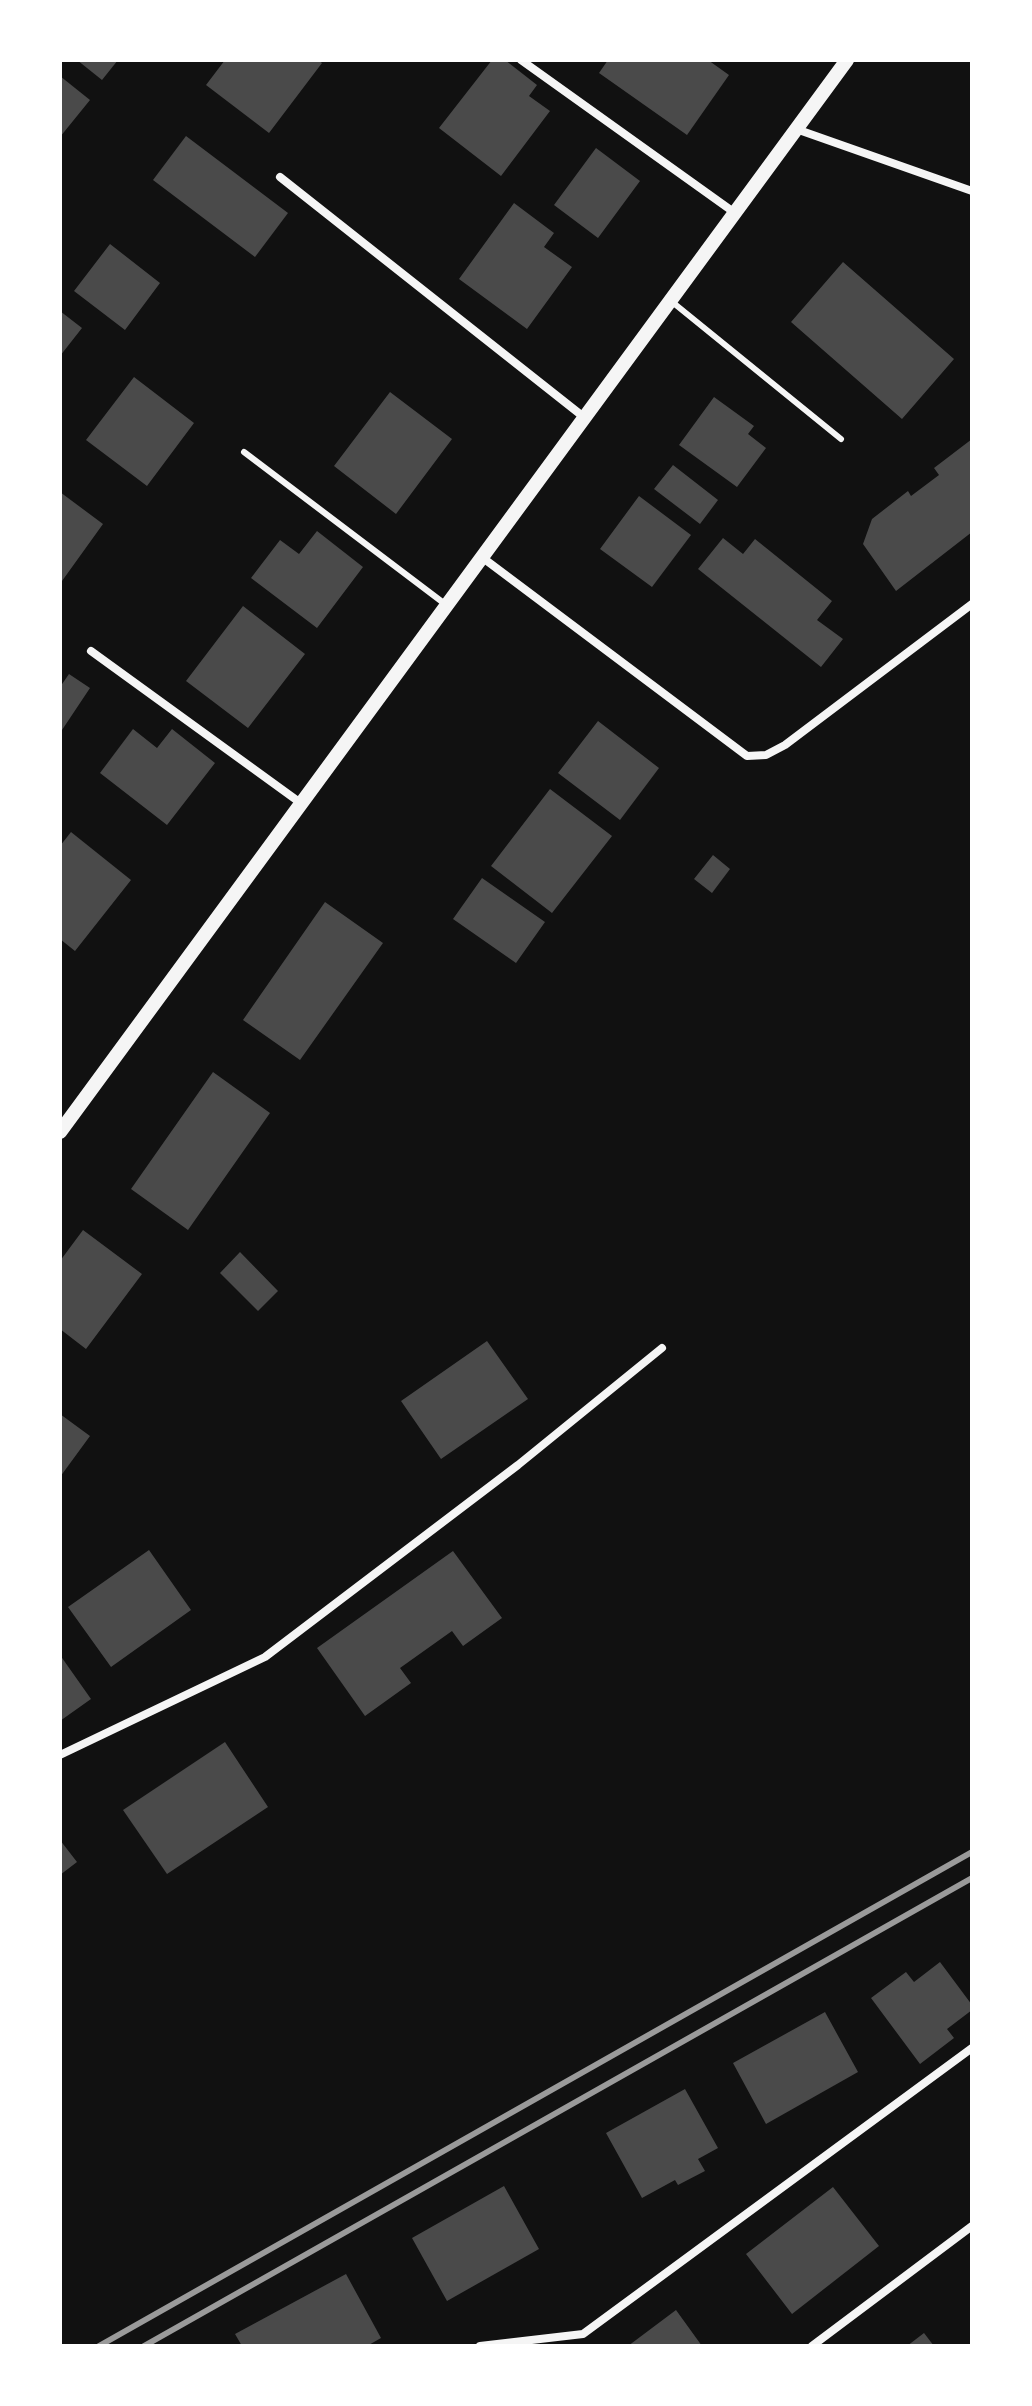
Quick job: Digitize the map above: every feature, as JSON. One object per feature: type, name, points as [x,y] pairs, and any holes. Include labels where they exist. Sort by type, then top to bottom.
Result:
[{"type":"street","points":[[521,60],[735,213]]},
{"type":"street","points":[[60,1132],[847,60]]},
{"type":"street","points":[[796,129],[972,191]]},
{"type":"street","points":[[280,177],[585,418]]},
{"type":"street","points":[[483,558],[747,756],[766,755],[785,745],[972,604]]},
{"type":"street","points":[[91,651],[302,804]]},
{"type":"street","points":[[60,1755],[265,1657],[518,1465],[662,1348]]},
{"type":"street","points":[[480,2346],[583,2334],[972,2048]]},
{"type":"street","points":[[812,2346],[972,2226]]},
{"type":"lane","points":[[671,301],[841,439]]},
{"type":"lane","points":[[244,452],[447,606]]},
{"type":"building","points":[[77,60],[118,60],[102,80]]},
{"type":"building","points":[[225,60],[318,60],[322,63],[269,133],[206,85]]},
{"type":"building","points":[[492,60],[505,60],[537,85],[529,96],[550,111],[501,176],[439,128]]},
{"type":"building","points":[[608,60],[708,60],[729,75],[687,135],[599,73]]},
{"type":"building","points":[[60,76],[90,100],[60,137]]},
{"type":"building","points":[[186,136],[288,213],[255,257],[153,180]]},
{"type":"building","points":[[596,148],[640,181],[598,238],[554,205]]},
{"type":"building","points":[[514,203],[554,233],[544,247],[572,267],[527,329],[459,279]]},
{"type":"building","points":[[110,244],[160,283],[125,330],[74,291]]},
{"type":"building","points":[[843,262],[954,359],[902,419],[791,322]]},
{"type":"building","points":[[60,311],[82,328],[60,356]]},
{"type":"building","points":[[134,377],[194,423],[147,486],[86,440]]},
{"type":"building","points":[[390,392],[452,439],[396,514],[334,466]]},
{"type":"building","points":[[714,397],[754,426],[748,434],[766,448],[737,487],[679,445]]},
{"type":"building","points":[[972,439],[972,532],[896,591],[863,544],[872,519],[908,491],[911,496],[939,475],[934,468]]},
{"type":"building","points":[[673,465],[718,500],[700,524],[654,489]]},
{"type":"building","points":[[60,492],[103,524],[62,581],[60,579]]},
{"type":"building","points":[[639,496],[691,535],[652,587],[600,549]]},
{"type":"building","points":[[317,531],[363,567],[317,628],[251,578],[280,540],[299,554]]},
{"type":"building","points":[[723,538],[743,554],[755,539],[832,601],[817,620],[843,639],[821,667],[698,569]]},
{"type":"building","points":[[243,606],[305,654],[248,728],[186,681]]},
{"type":"building","points":[[69,674],[90,688],[60,733],[60,687]]},
{"type":"building","points":[[598,721],[659,768],[620,820],[558,773]]},
{"type":"building","points":[[133,729],[157,748],[172,729],[215,763],[167,825],[100,773]]},
{"type":"building","points":[[550,789],[612,836],[552,913],[491,866]]},
{"type":"building","points":[[71,832],[131,880],[75,951],[60,939],[60,846]]},
{"type":"building","points":[[713,855],[730,869],[712,893],[694,879]]},
{"type":"building","points":[[482,878],[545,922],[516,963],[453,919]]},
{"type":"building","points":[[325,902],[383,943],[300,1060],[243,1020]]},
{"type":"building","points":[[213,1072],[270,1113],[188,1230],[131,1189]]},
{"type":"building","points":[[83,1230],[142,1274],[86,1349],[60,1329],[60,1261]]},
{"type":"building","points":[[240,1252],[278,1291],[258,1311],[220,1273]]},
{"type":"building","points":[[487,1341],[528,1399],[441,1459],[401,1401]]},
{"type":"building","points":[[60,1414],[90,1436],[60,1477]]},
{"type":"building","points":[[149,1550],[191,1610],[111,1667],[68,1607]]},
{"type":"building","points":[[453,1551],[502,1618],[463,1646],[452,1631],[400,1668],[411,1683],[365,1716],[317,1648]]},
{"type":"building","points":[[60,1655],[91,1699],[60,1721]]},
{"type":"building","points":[[225,1742],[268,1807],[167,1874],[123,1810]]},
{"type":"building","points":[[60,1840],[77,1862],[60,1875]]},
{"type":"building","points":[[940,1962],[972,2005],[972,2010],[947,2029],[954,2038],[920,2064],[871,1998],[906,1972],[914,1982]]},
{"type":"building","points":[[825,2012],[858,2072],[766,2124],[733,2063]]},
{"type":"building","points":[[685,2089],[718,2148],[698,2159],[705,2171],[678,2185],[675,2180],[642,2198],[606,2133]]},
{"type":"building","points":[[504,2186],[539,2249],[447,2301],[412,2238]]},
{"type":"building","points":[[833,2187],[879,2246],[792,2314],[746,2254]]},
{"type":"building","points":[[346,2274],[381,2338],[367,2346],[242,2346],[235,2334]]},
{"type":"building","points":[[676,2310],[702,2346],[628,2346]]},
{"type":"building","points":[[924,2333],[934,2346],[907,2346]]},
{"type":"railway","points":[[99,2346],[972,1852]]},
{"type":"railway","points":[[144,2346],[972,1878]]}]
